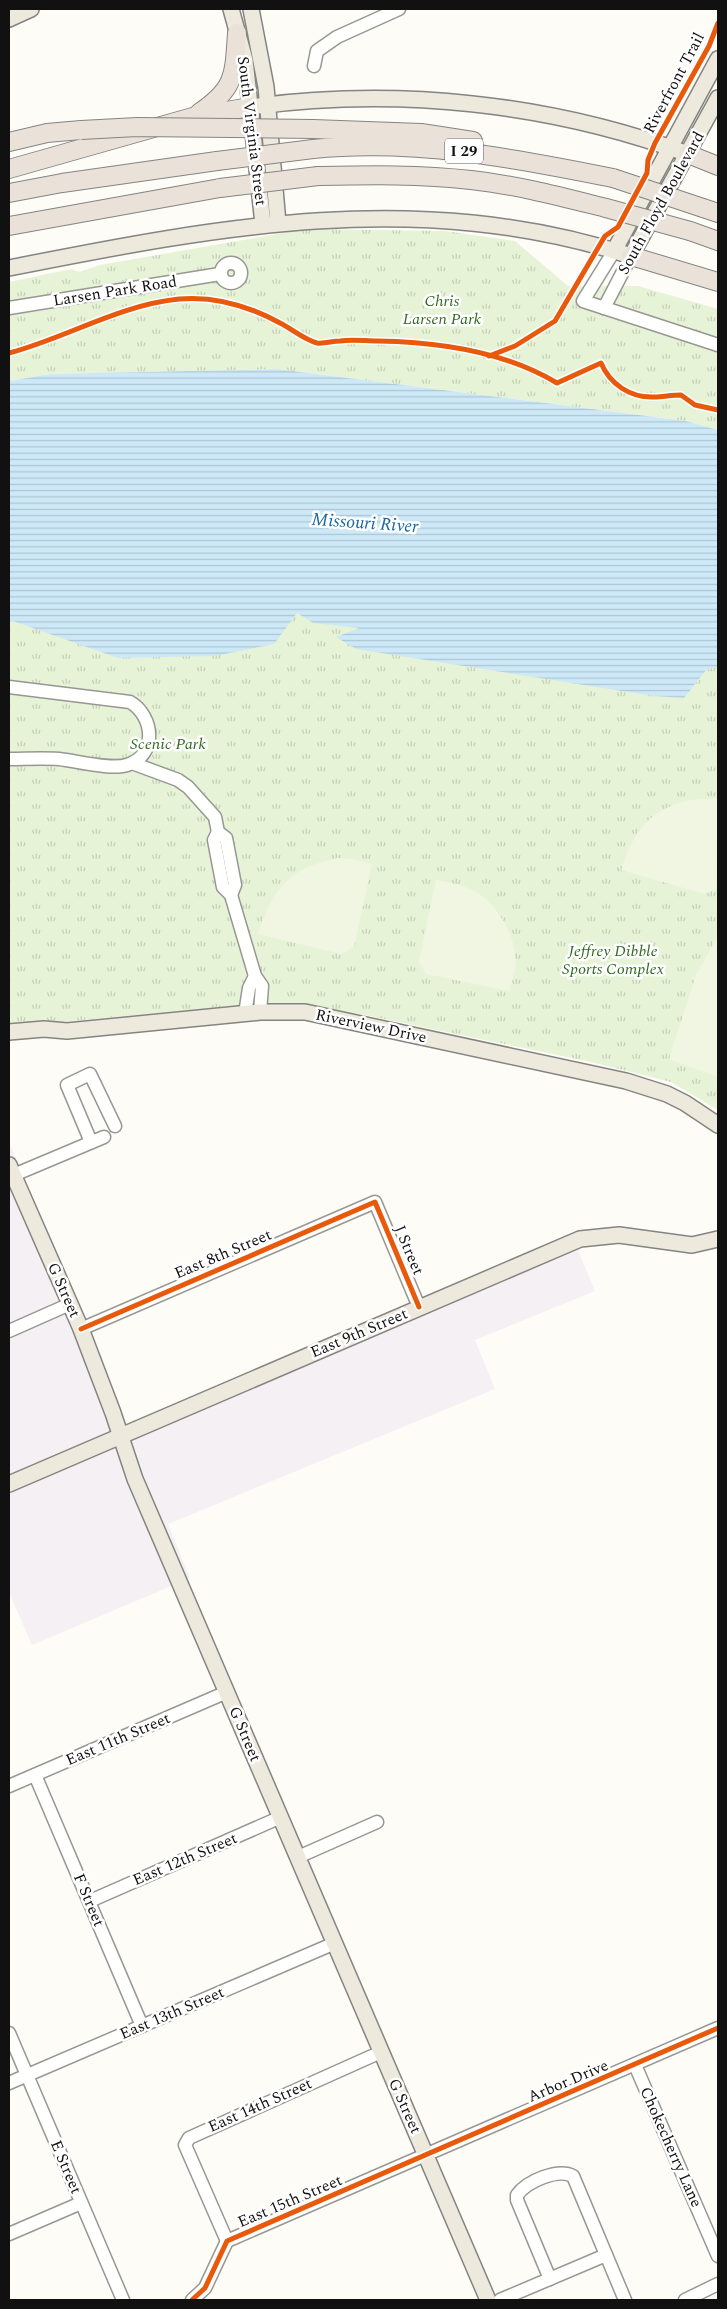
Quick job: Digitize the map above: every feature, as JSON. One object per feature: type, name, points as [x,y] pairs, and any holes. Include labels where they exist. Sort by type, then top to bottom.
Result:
[{"type":"highway","points":[[196,116],[216,102],[230,83],[234,70],[237,33]]},
{"type":"highway","points":[[9,169],[196,116],[258,106]]},
{"type":"highway","points":[[9,142],[47,133],[138,127],[313,128],[421,133],[490,144],[522,160]]},
{"type":"highway","name":"I 29","points":[[9,194],[62,183],[217,161],[346,146],[461,150],[522,160],[613,178],[711,210]]},
{"type":"highway","points":[[688,154],[718,166]]},
{"type":"highway","name":"I 29","points":[[9,226],[220,188],[318,176],[415,175],[508,185],[606,208],[690,231],[718,241]]},
{"type":"highway","points":[[631,256],[718,282]]},
{"type":"main road","points":[[9,19],[32,9]]},
{"type":"main road","name":"South Virginia Street","points":[[231,9],[258,106],[270,223]]},
{"type":"main road","name":"South Virginia Street","points":[[251,9],[263,67],[258,106]]},
{"type":"main road","name":"South Floyd Boulevard","points":[[614,251],[668,147],[718,59]]},
{"type":"main road","points":[[258,106],[352,98],[417,99],[500,107],[597,126],[688,154]]},
{"type":"main road","name":"South Floyd Boulevard","points":[[631,256],[718,98]]},
{"type":"main road","points":[[9,268],[270,223],[369,218],[471,222],[565,237],[631,256]]},
{"type":"main road","name":"Riverview Drive","points":[[9,1032],[44,1029],[67,1031],[252,1013],[305,1012],[350,1020],[626,1081],[667,1094],[685,1102],[718,1125]]},
{"type":"main road","name":"G Street","points":[[10,1172],[81,1329],[135,1479],[488,2300]]},
{"type":"main road","name":"East 9th Street","points":[[9,1484],[580,1239],[619,1235],[692,1245],[718,1239]]},
{"type":"street","points":[[314,66],[317,51],[337,37],[399,9]]},
{"type":"street","name":"South Floyd Boulevard","points":[[614,251],[583,301],[604,308],[631,256]]},
{"type":"street","name":"Larsen Park Road","points":[[9,308],[220,274]]},
{"type":"street","points":[[604,308],[718,345]]},
{"type":"street","points":[[9,687],[115,699],[138,707],[148,725],[151,739],[143,754],[132,763],[116,766],[58,759],[9,759]]},
{"type":"street","points":[[132,763],[178,780],[188,787],[215,817],[218,832],[226,838],[235,885],[231,895],[255,976],[249,988],[252,1013]]},
{"type":"street","points":[[91,1142],[66,1085],[90,1074],[115,1126]]},
{"type":"street","points":[[10,1172],[104,1137]]},
{"type":"street","name":"J Street","points":[[375,1202],[419,1307]]},
{"type":"street","name":"East 8th Street","points":[[81,1329],[375,1202]]},
{"type":"street","points":[[9,1331],[70,1304]]},
{"type":"street","name":"East 11th Street","points":[[9,1786],[227,1692]]},
{"type":"street","name":"F Street","points":[[35,1775],[90,1900],[142,2026]]},
{"type":"street","name":"East 12th Street","points":[[90,1900],[281,1817]]},
{"type":"street","points":[[298,1857],[377,1822]]},
{"type":"street","name":"East 13th Street","points":[[9,2084],[335,1943]]},
{"type":"street","name":"Arbor Drive","points":[[427,2155],[718,2028]]},
{"type":"street","name":"E Street","points":[[9,2033],[123,2300]]},
{"type":"street","name":"East 14th Street","points":[[227,2241],[185,2145],[189,2138],[382,2052]]},
{"type":"street","name":"Chokecherry Lane","points":[[635,2065],[718,2256]]},
{"type":"street","name":"East 15th Street","points":[[192,2300],[204,2288],[227,2241],[427,2155]]},
{"type":"street","points":[[550,2279],[517,2200],[521,2190],[552,2175],[562,2173],[573,2176],[625,2300]]},
{"type":"street","points":[[9,2234],[81,2203]]},
{"type":"street","points":[[500,2300],[606,2256]]},
{"type":"street","points":[[685,2300],[718,2284]]},
{"type":"shaded area","points":[[9,1142],[132,1435],[578,1250],[595,1291],[475,1340],[495,1389],[168,1524],[190,1578],[32,1645],[9,1592]]},
{"type":"green space","name":"Chris Larsen Park","points":[[306,229],[445,231],[515,241],[568,286],[638,286],[718,309],[718,430],[686,421],[277,369],[50,374],[9,381],[9,282],[71,269],[80,272],[100,265]]},
{"type":"green space","name":"Scenic Park","points":[[233,573],[718,658],[718,1110],[671,1082],[591,1062],[365,1015],[264,1003],[9,1027],[9,605]]},
{"type":"green space","points":[[699,799],[718,799],[716,889],[705,894],[621,870],[632,842],[648,821],[669,807]]},
{"type":"green space","points":[[337,858],[353,859],[372,864],[354,947],[341,954],[258,934],[270,904],[285,883],[306,868]]},
{"type":"green space","points":[[436,880],[462,886],[480,895],[504,922],[510,933],[515,957],[515,972],[509,991],[426,974],[419,962]]},
{"type":"green space","points":[[718,936],[718,1077],[669,1059],[696,975]]},
{"type":"water","name":"Missouri River","points":[[277,369],[686,421],[718,430],[718,667],[706,670],[684,698],[654,696],[356,649],[336,637],[359,628],[313,623],[297,613],[274,644],[215,656],[118,658],[13,621],[9,622],[9,381],[50,374]]},
{"type":"cycle path","name":"Riverfront Trail","points":[[489,356],[515,346],[555,321],[605,236],[618,227],[647,173],[648,160],[655,143],[709,46],[718,23]]},
{"type":"cycle path","points":[[9,353],[135,308],[179,299],[205,299],[244,307],[268,317],[317,343],[354,340],[424,343],[447,346],[470,350],[515,363],[557,383],[601,363],[615,383],[629,392],[645,397],[681,395],[695,405],[718,410]]},
{"type":"cycle path","points":[[81,1329],[375,1202],[419,1307]]},
{"type":"cycle path","points":[[192,2300],[205,2288],[227,2241],[718,2028]]},
{"type":"park label","name":"Jeffrey Dibble Sports Complex","points":[[613,960]]}]
